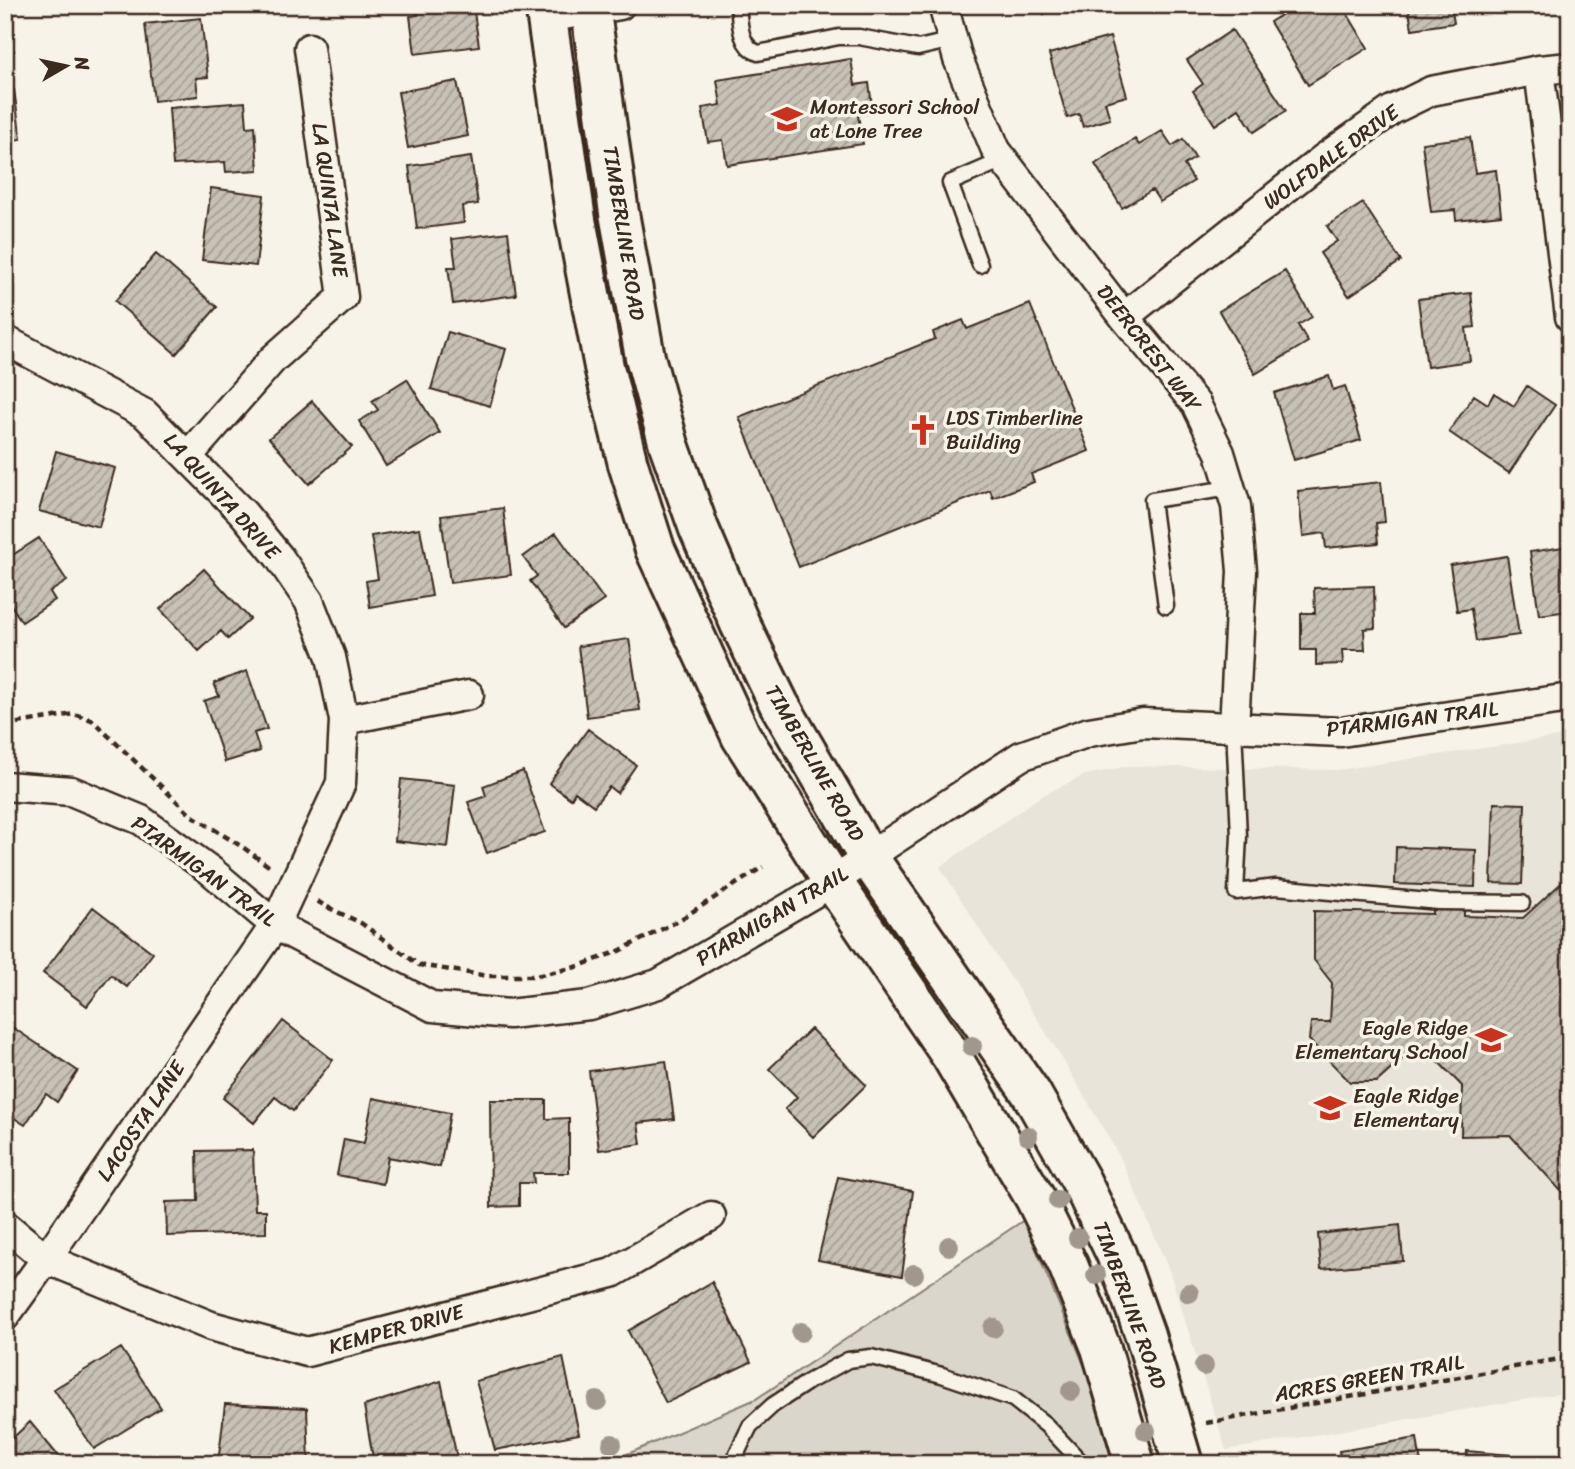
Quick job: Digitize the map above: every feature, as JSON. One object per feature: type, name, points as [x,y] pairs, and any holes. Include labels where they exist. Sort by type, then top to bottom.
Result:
[{"type":"street","name":"DEERCREST WAY","points":[[943,5],[958,59],[996,150],[1124,317],[1196,404],[1220,453],[1236,506],[1242,571],[1234,728]]},
{"type":"street","points":[[546,11],[600,7]]},
{"type":"street","name":"TIMBERLINE ROAD","points":[[600,7],[619,214],[645,357],[669,445],[699,529],[740,624],[779,704],[868,857],[1031,1093],[1081,1181],[1116,1254],[1145,1335],[1178,1446]]},
{"type":"street","name":"TIMBERLINE ROAD","points":[[546,11],[576,220],[604,367],[628,464],[655,549],[741,736],[833,882],[952,1057],[1035,1198],[1068,1265],[1101,1348],[1135,1464]]},
{"type":"street","name":"LA QUINTA LANE","points":[[188,456],[273,359],[343,297],[309,48]]},
{"type":"street","name":"WOLFDALE DRIVE","points":[[1124,317],[1322,159],[1392,110],[1431,91],[1539,70],[1570,67]]},
{"type":"street","points":[[1539,70],[1570,317]]},
{"type":"street","name":"LA QUINTA DRIVE","points":[[5,341],[145,414],[243,513],[279,556],[309,601],[331,657],[344,720],[341,783],[275,925]]},
{"type":"street","points":[[344,720],[469,695]]},
{"type":"street","name":"PTARMIGAN TRAIL","points":[[5,786],[71,791],[141,820],[211,871],[275,925],[432,1007],[509,1014],[589,1005],[658,984],[833,882],[1021,756],[1089,732],[1143,723],[1340,732],[1570,698]]},
{"type":"street","name":"LACOSTA LANE","points":[[5,1316],[275,925]]},
{"type":"street","name":"KEMPER DRIVE","points":[[5,1225],[46,1259],[211,1326],[307,1352],[612,1273],[711,1216]]},
{"type":"lane","points":[[738,5],[744,42],[750,50],[758,53],[839,37],[859,37],[918,48],[953,40]]},
{"type":"lane","points":[[980,265],[950,183],[1003,160]]},
{"type":"lane","points":[[1166,606],[1152,500],[1230,488]]},
{"type":"lane","points":[[1234,728],[1239,836],[1236,891],[1276,887],[1439,902],[1522,903]]},
{"type":"lane","points":[[735,1464],[737,1453],[750,1426],[773,1405],[848,1360],[872,1357],[943,1375],[1013,1399],[1046,1425],[1083,1464]]},
{"type":"path","points":[[5,725],[74,714],[92,720],[191,815],[244,848],[325,906],[361,923],[419,965],[488,976],[536,976],[576,967],[619,951],[676,922],[763,867]]},
{"type":"path","name":"ACRES GREEN TRAIL","points":[[1178,1446],[1570,1357]]},
{"type":"shaded area","name":"Eagle Ridge Elementary","points":[[1570,735],[1570,1392],[1226,1450],[1169,1270],[1121,1159],[1062,1058],[940,867],[1041,796],[1085,775],[1128,766],[1337,770]]},
{"type":"shaded area","points":[[1024,1220],[1087,1372],[1113,1464],[604,1464],[756,1399]]},
{"type":"building","points":[[416,5],[473,5],[479,46],[415,54],[410,16],[418,15]]},
{"type":"building","points":[[1038,5],[1057,5],[1044,14]]},
{"type":"building","points":[[1297,5],[1342,5],[1368,48],[1308,85],[1270,22]]},
{"type":"building","points":[[1408,5],[1451,5],[1454,23],[1412,29]]},
{"type":"building","points":[[1518,5],[1549,5],[1519,11]]},
{"type":"building","points":[[201,18],[208,77],[196,78],[198,96],[154,101],[145,24]]},
{"type":"building","points":[[1232,30],[1286,111],[1254,132],[1239,109],[1215,125],[1193,91],[1203,84],[1187,60]]},
{"type":"building","points":[[1110,37],[1127,96],[1105,102],[1110,119],[1083,127],[1079,114],[1067,118],[1049,54]]},
{"type":"building","points":[[5,38],[14,51],[5,57]]},
{"type":"building","name":"Montessori School at Lone Tree","points":[[851,59],[855,85],[869,83],[873,113],[858,115],[863,144],[727,165],[723,140],[708,142],[702,108],[721,105],[717,80]]},
{"type":"building","points":[[457,81],[468,136],[408,148],[398,92]]},
{"type":"building","points":[[14,90],[21,139],[5,141],[5,92]]},
{"type":"building","points":[[245,102],[247,127],[255,126],[258,170],[226,172],[225,162],[173,165],[169,108]]},
{"type":"building","points":[[1162,131],[1172,146],[1183,139],[1195,158],[1184,165],[1194,181],[1160,202],[1152,190],[1122,208],[1095,164],[1135,139],[1139,145]]},
{"type":"building","points":[[1470,137],[1475,173],[1496,170],[1501,215],[1456,220],[1455,210],[1431,212],[1422,143]]},
{"type":"building","points":[[471,157],[478,204],[462,206],[464,223],[417,229],[409,166]]},
{"type":"building","points":[[211,188],[264,195],[256,266],[202,260]]},
{"type":"building","points":[[1363,203],[1401,261],[1349,296],[1320,253],[1337,241],[1327,226]]},
{"type":"building","points":[[508,232],[516,295],[453,304],[448,267],[456,267],[452,239]]},
{"type":"building","points":[[156,254],[217,307],[176,354],[115,301]]},
{"type":"building","points":[[1285,271],[1312,317],[1298,325],[1308,342],[1255,374],[1219,311]]},
{"type":"building","points":[[1471,293],[1475,327],[1466,328],[1470,361],[1427,367],[1418,299]]},
{"type":"building","name":"LDS Timberline Building","points":[[1030,304],[1089,451],[1031,474],[1034,482],[993,498],[990,490],[799,567],[739,417],[935,339],[933,332],[963,320],[967,329]]},
{"type":"building","points":[[448,332],[506,349],[490,406],[431,389]]},
{"type":"building","points":[[1329,376],[1333,390],[1345,386],[1361,440],[1294,460],[1274,393]]},
{"type":"building","points":[[407,379],[440,433],[386,466],[359,421],[378,410],[372,401]]},
{"type":"building","points":[[1527,386],[1555,405],[1509,473],[1449,432],[1474,395],[1488,404],[1494,393],[1514,406]]},
{"type":"building","points":[[312,401],[352,447],[309,484],[269,438]]},
{"type":"building","points":[[56,451],[115,468],[99,527],[39,511]]},
{"type":"building","points":[[1381,482],[1385,522],[1376,523],[1378,543],[1326,548],[1324,533],[1303,536],[1298,491]]},
{"type":"building","points":[[503,508],[511,575],[450,583],[441,516]]},
{"type":"building","points":[[420,528],[432,596],[370,607],[366,581],[378,579],[371,536]]},
{"type":"building","points":[[556,533],[604,600],[564,628],[530,581],[537,576],[523,557]]},
{"type":"building","points":[[39,538],[67,581],[50,592],[55,600],[22,622],[5,596],[5,560]]},
{"type":"building","points":[[1570,546],[1570,622],[1568,611],[1539,615],[1530,552]]},
{"type":"building","points":[[1507,556],[1519,635],[1476,641],[1471,609],[1457,611],[1450,565]]},
{"type":"building","points":[[204,569],[250,619],[228,639],[221,631],[199,651],[160,609]]},
{"type":"building","points":[[1374,586],[1375,628],[1364,629],[1365,650],[1342,650],[1343,664],[1316,665],[1316,650],[1301,650],[1301,613],[1315,613],[1314,588]]},
{"type":"building","points":[[629,639],[640,710],[587,717],[578,646]]},
{"type":"building","points":[[247,671],[267,729],[254,733],[260,751],[225,762],[204,701],[219,696],[214,683]]},
{"type":"building","points":[[588,729],[636,765],[617,793],[609,787],[594,806],[575,792],[571,799],[549,783]]},
{"type":"building","points":[[523,771],[545,832],[487,853],[468,802],[486,796],[483,786]]},
{"type":"building","points":[[401,779],[455,785],[448,847],[395,841]]},
{"type":"building","points":[[1494,803],[1525,804],[1522,884],[1491,883]]},
{"type":"building","points":[[1396,847],[1476,850],[1475,887],[1395,884]]},
{"type":"building","points":[[1570,875],[1570,1201],[1510,1135],[1461,1136],[1462,1086],[1420,1043],[1377,1082],[1350,1082],[1309,1040],[1311,1022],[1330,1022],[1332,983],[1314,960],[1314,911],[1433,914],[1433,908],[1464,909],[1464,916],[1523,918]]},
{"type":"building","points":[[93,907],[153,953],[127,987],[111,975],[87,1006],[43,973]]},
{"type":"building","points":[[283,1021],[333,1060],[293,1111],[275,1097],[254,1123],[223,1098]]},
{"type":"building","points":[[12,1027],[78,1071],[57,1102],[46,1094],[25,1125],[5,1112],[5,1036]]},
{"type":"building","points":[[811,1029],[866,1085],[813,1137],[785,1109],[797,1097],[769,1069]]},
{"type":"building","points":[[666,1061],[674,1119],[638,1123],[641,1144],[599,1150],[589,1071]]},
{"type":"building","points":[[373,1098],[450,1113],[440,1167],[388,1157],[383,1184],[337,1175],[344,1139],[364,1143]]},
{"type":"building","points":[[490,1100],[546,1100],[546,1119],[569,1118],[569,1173],[533,1173],[534,1183],[519,1183],[519,1206],[491,1207]]},
{"type":"building","points":[[253,1150],[255,1210],[266,1210],[266,1233],[167,1236],[166,1202],[198,1201],[197,1151]]},
{"type":"building","points":[[838,1177],[913,1191],[902,1276],[818,1260]]},
{"type":"building","points":[[1400,1225],[1403,1261],[1321,1269],[1318,1234]]},
{"type":"building","points":[[712,1282],[751,1362],[666,1403],[628,1331]]},
{"type":"building","points":[[121,1348],[161,1408],[94,1449],[54,1389]]},
{"type":"building","points":[[563,1357],[579,1434],[495,1450],[476,1381]]},
{"type":"building","points":[[441,1381],[457,1458],[431,1464],[374,1464],[364,1406]]},
{"type":"building","points":[[225,1404],[307,1408],[309,1464],[218,1464]]},
{"type":"building","points":[[30,1422],[65,1464],[5,1464],[5,1445]]},
{"type":"building","points":[[1417,1438],[1421,1464],[1341,1464],[1339,1451]]},
{"type":"building","points":[[1467,1451],[1543,1458],[1543,1464],[1466,1464]]},
{"type":"place","name":"Montessori School at Lone Tree","points":[[787,119]]},
{"type":"place","name":"LDS Timberline Building","points":[[923,430]]},
{"type":"place","name":"Eagle Ridge Elementary School","points":[[1491,1040]]},
{"type":"place","name":"Eagle Ridge Elementary","points":[[1330,1108]]}]
